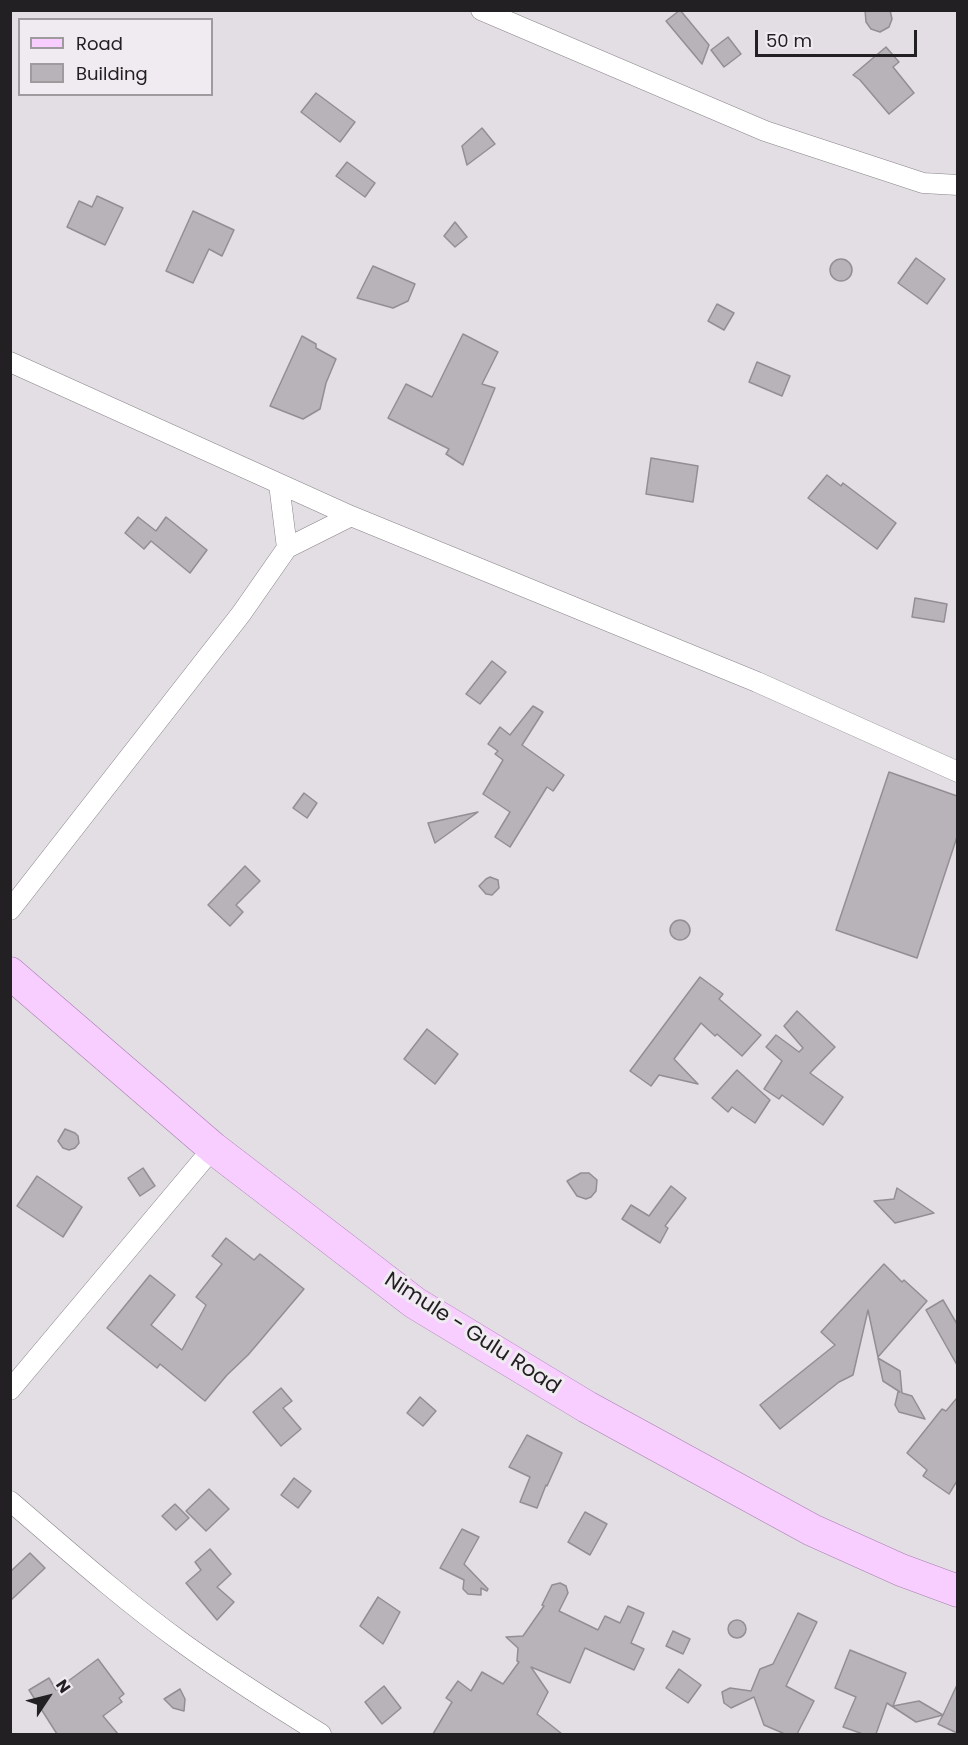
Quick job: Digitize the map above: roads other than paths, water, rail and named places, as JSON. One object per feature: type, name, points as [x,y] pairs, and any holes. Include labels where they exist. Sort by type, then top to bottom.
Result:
[{"type":"main road","name":"Nimule - Gulu Road","points":[[10,973],[213,1148],[416,1303],[577,1401],[812,1530],[957,1592]]},
{"type":"street","points":[[481,10],[765,131],[922,183],[957,185]]},
{"type":"street","points":[[10,362],[351,516],[747,678],[957,772]]},
{"type":"street","points":[[279,484],[287,548]]},
{"type":"street","points":[[10,910],[241,614],[287,548],[351,516]]},
{"type":"street","points":[[10,1390],[213,1148]]},
{"type":"street","points":[[10,1501],[91,1571],[179,1641],[255,1693],[321,1734]]}]
